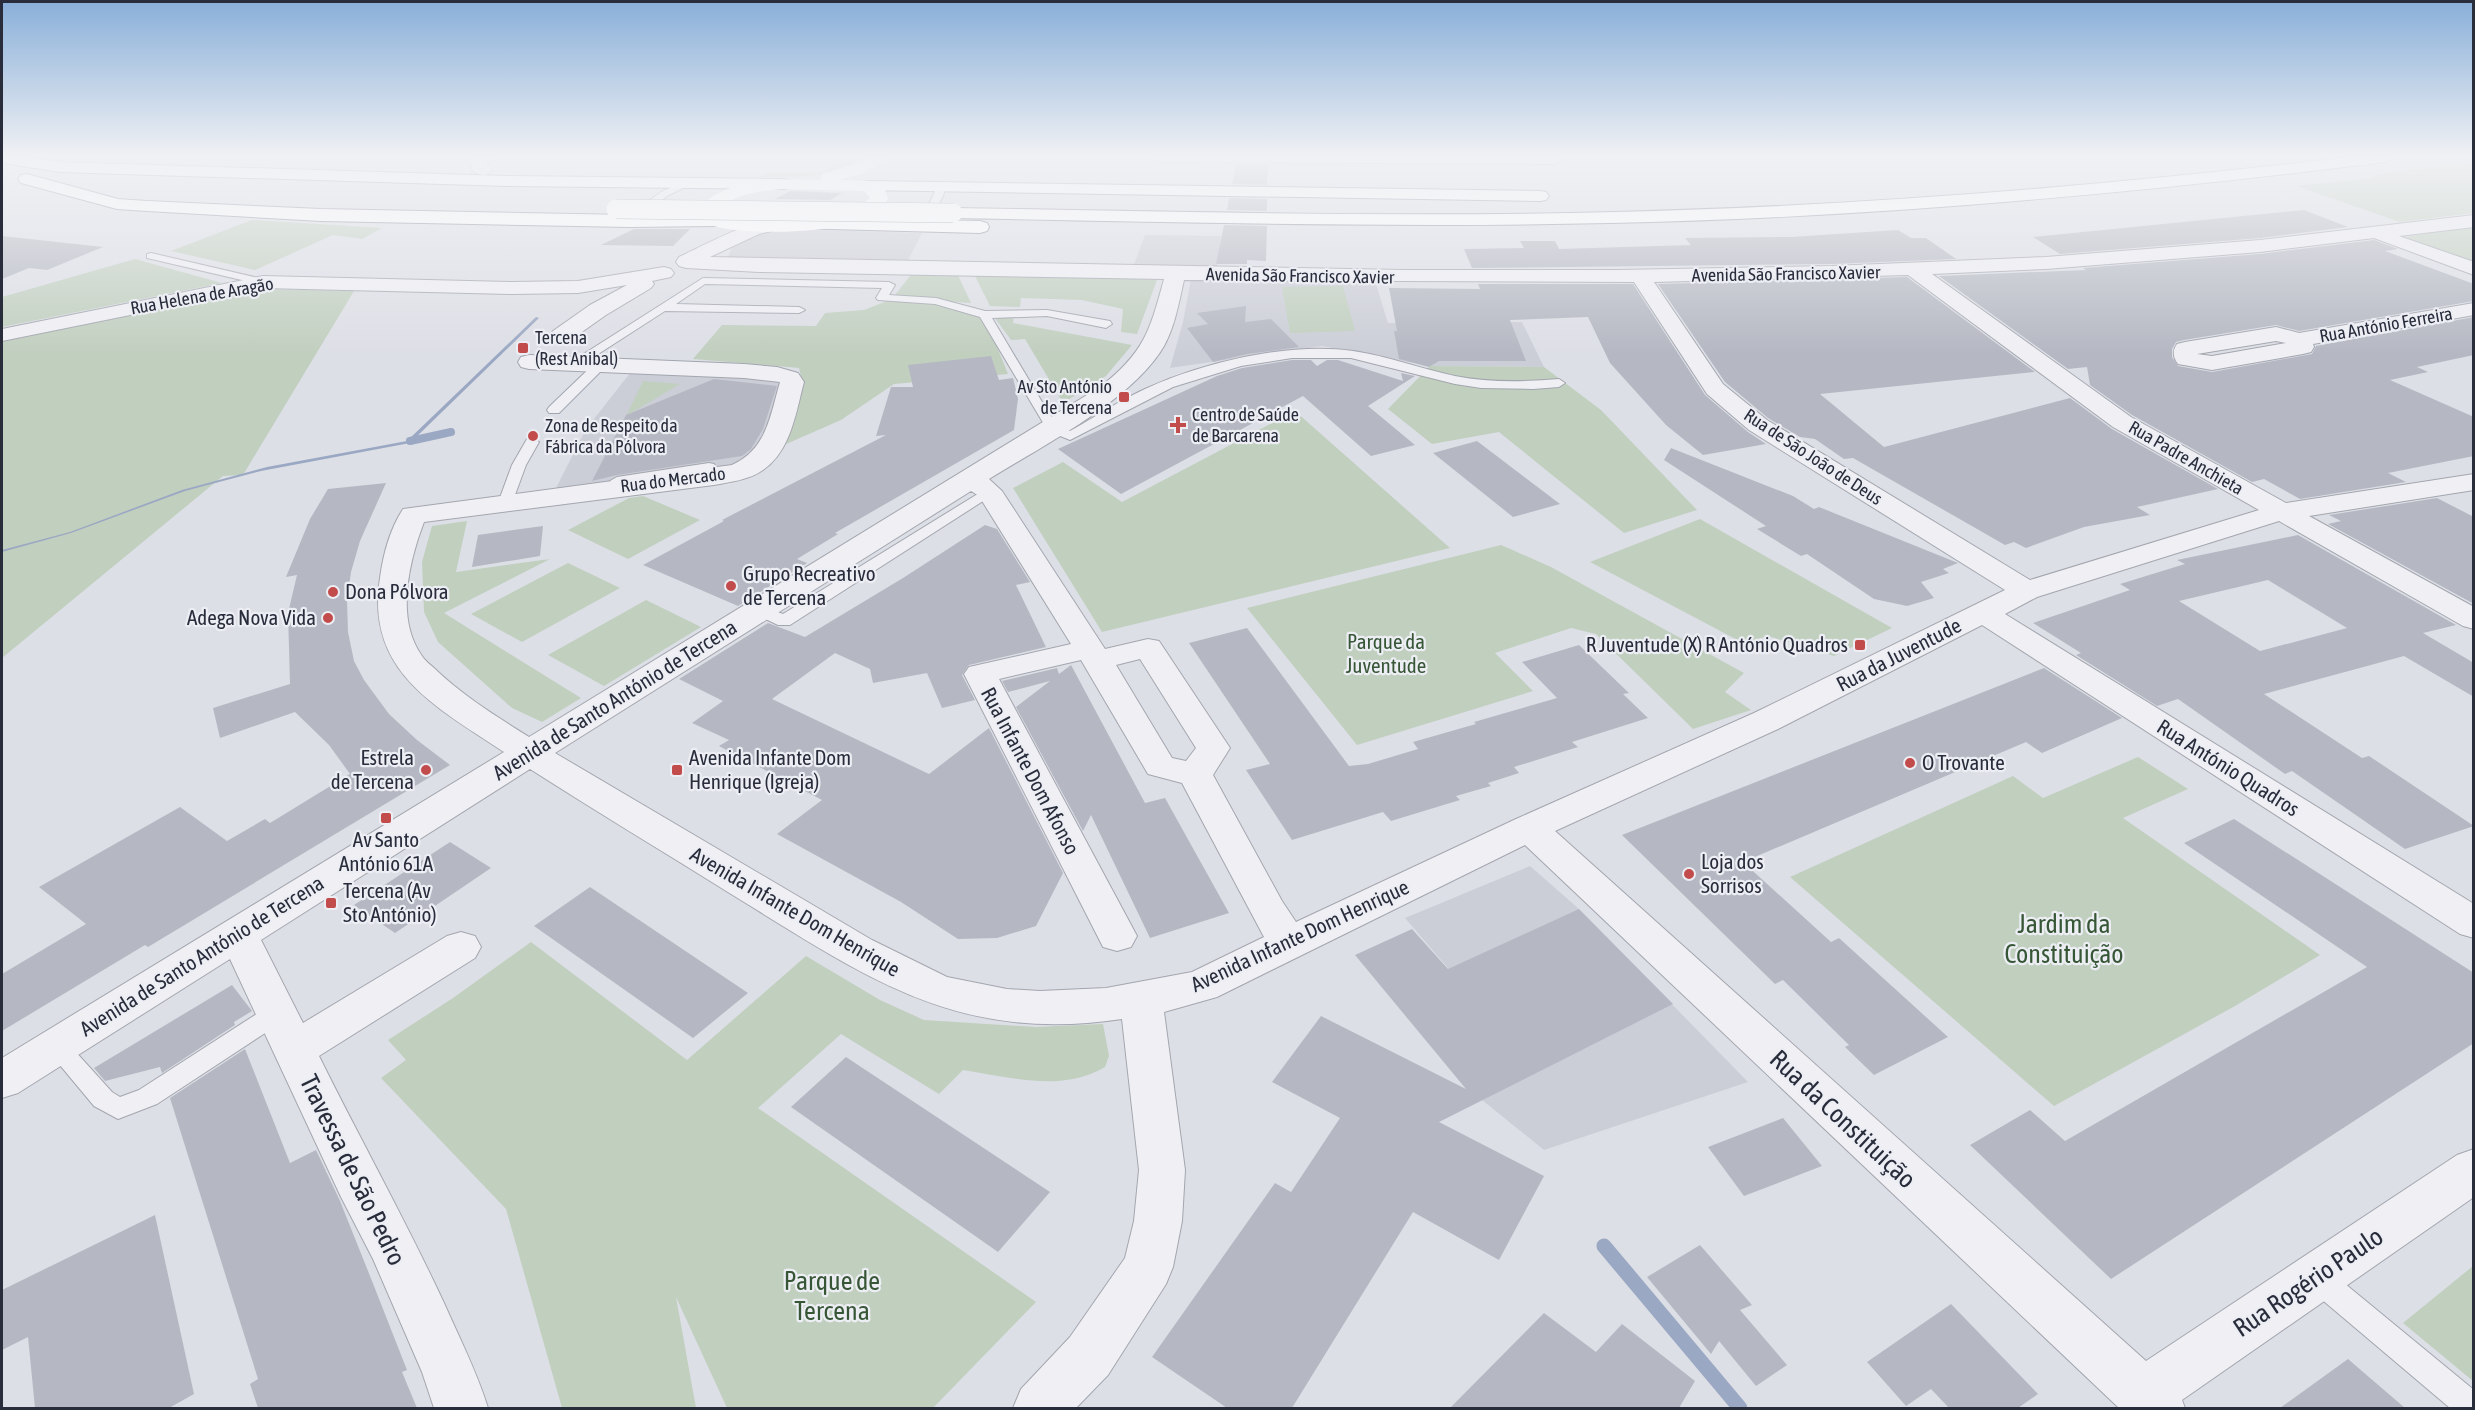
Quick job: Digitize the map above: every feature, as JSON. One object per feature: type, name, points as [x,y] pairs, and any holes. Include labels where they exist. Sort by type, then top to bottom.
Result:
[{"type":"main road","points":[[754,223],[1536,233],[1666,232],[1806,223]]},
{"type":"main road","points":[[801,224],[816,223]]},
{"type":"street","points":[[716,246],[724,236],[725,228],[719,223]]},
{"type":"street","name":"Avenida São Francisco Xavier","points":[[686,262],[759,266],[1175,274],[1424,278],[1641,278],[1915,271],[2178,253],[2379,234],[2461,223]]},
{"type":"street","points":[[547,300],[561,310],[561,336],[615,300],[716,246],[753,230],[778,224]]},
{"type":"street","points":[[2379,234],[2474,269]]},
{"type":"street","name":"Rua Padre Anchieta","points":[[1915,271],[2122,422],[2474,620]]},
{"type":"street","name":"Rua Helena de Aragão","points":[[2,334],[263,282],[512,288],[578,286],[664,273]]},
{"type":"street","name":"Avenida de Santo António de Tercena","points":[[2,1080],[759,610],[980,485],[1053,428],[1106,393],[1126,376],[1151,348],[1175,274]]},
{"type":"street","name":"Rua de São João de Deus","points":[[1641,278],[1715,389],[1758,425],[2027,591]]},
{"type":"street","name":"Rua Helena de Aragão","points":[[578,286],[615,300]]},
{"type":"street","name":"Rua Helena de Aragão","points":[[512,288],[547,300],[615,300]]},
{"type":"street","name":"Rua António Ferreira","points":[[2299,340],[2474,309]]},
{"type":"street","name":"Rua do Mercado","points":[[412,515],[572,493],[714,477],[743,471],[757,463],[774,442],[792,382],[790,378],[777,374],[744,371],[529,362]]},
{"type":"street","name":"Rua da Juventude","points":[[1529,828],[1766,721],[2027,591],[2280,512],[2474,482]]},
{"type":"street","points":[[980,485],[1093,655],[1160,766],[1195,775],[1268,911],[1289,943]]},
{"type":"street","name":"Avenida Infante Dom Henrique","points":[[412,515],[396,570],[393,621],[409,662],[439,692],[529,753],[852,948],[907,977],[944,992],[984,1001],[1080,1008],[1163,997],[1202,985],[1529,828]]},
{"type":"street","name":"Rua António Quadros","points":[[1983,613],[2474,923]]},
{"type":"street","points":[[1093,655],[1148,648],[1213,748],[1195,775]]},
{"type":"street","name":"Rua Infante Dom Afonso","points":[[1093,655],[980,674],[1117,936]]},
{"type":"street","name":"Rua da Constituição","points":[[1529,828],[2150,1402]]},
{"type":"street","name":"Travessa de São Pedro","points":[[238,934],[358,1182],[392,1245],[447,1369],[461,1408]]},
{"type":"street","points":[[286,1032],[461,947]]},
{"type":"street","points":[[1040,1408],[1089,1356],[1148,1267],[1158,1221],[1162,1170],[1141,1000]]},
{"type":"street","name":"Rua Rogério Paulo","points":[[2150,1402],[2316,1277],[2474,1170]]},
{"type":"lane","points":[[904,226],[910,223]]},
{"type":"lane","points":[[151,256],[263,282]]},
{"type":"lane","points":[[744,282],[759,266]]},
{"type":"lane","points":[[574,364],[704,281],[889,285],[882,298],[936,301],[984,315],[1047,313],[1106,324]]},
{"type":"lane","points":[[663,307],[799,310]]},
{"type":"lane","points":[[984,315],[1003,351],[1053,428],[1070,436],[1150,391],[1203,372],[1254,361],[1310,353],[1336,353],[1457,380],[1515,387],[1559,383]]},
{"type":"lane","points":[[554,410],[600,365]]},
{"type":"lane","points":[[638,367],[646,371],[739,376]]},
{"type":"lane","points":[[505,502],[519,465],[532,442]]},
{"type":"lane","points":[[572,493],[588,486],[709,467]]},
{"type":"lane","points":[[56,1046],[103,1099],[118,1108],[148,1097],[286,1032]]},
{"type":"lane","points":[[2316,1277],[2472,1408]]},
{"type":"shaded area","points":[[779,229],[922,233],[907,262],[728,257],[731,249],[749,238],[762,232]]},
{"type":"shaded area","points":[[1145,235],[1221,236],[1217,268],[1133,267]]},
{"type":"shaded area","points":[[1191,279],[1375,281],[1388,323],[1522,322],[1544,367],[1430,366],[1322,346],[1170,368],[1183,322]]},
{"type":"shaded area","points":[[638,363],[792,370],[765,451],[724,471],[554,492],[586,429]]},
{"type":"shaded area","points":[[1530,866],[1579,909],[1748,1082],[1544,1150],[1482,1100],[1465,988],[1405,918]]},
{"type":"green space","points":[[245,223],[298,223],[382,228],[362,239],[333,235],[255,270],[171,251]]},
{"type":"green space","points":[[2473,226],[2473,262],[2405,237]]},
{"type":"green space","points":[[135,259],[222,283],[2,327],[2,297]]},
{"type":"green space","points":[[913,272],[957,273],[971,303],[941,301],[984,315],[1008,374],[894,384],[841,420],[777,448],[803,386],[799,368],[693,359],[722,325],[816,326],[825,313],[864,310],[892,299]]},
{"type":"green space","points":[[973,272],[1157,280],[1137,334],[1121,332],[1123,309],[1082,300],[1021,298],[1020,307],[990,306]]},
{"type":"green space","points":[[1343,286],[1355,331],[1290,333],[1282,287]]},
{"type":"green space","points":[[256,289],[354,291],[243,475],[223,476],[2,658],[2,341]]},
{"type":"green space","points":[[992,314],[1014,315],[1013,323],[1132,345],[1106,376],[1063,403],[1025,339],[1011,340]]},
{"type":"green space","points":[[1430,366],[1544,367],[1601,410],[1697,510],[1624,533],[1499,432],[1432,444],[1388,409]]},
{"type":"green space","points":[[643,381],[680,384],[626,416]]},
{"type":"green space","points":[[1295,411],[1450,548],[1102,632],[1013,488],[1063,462],[1122,502]]},
{"type":"green space","points":[[643,496],[700,520],[628,559],[568,530],[629,498]]},
{"type":"green space","points":[[1700,519],[1892,628],[1834,656],[1768,636],[1743,643],[1590,562]]},
{"type":"green space","points":[[467,521],[456,572],[550,559],[444,613],[581,698],[542,722],[512,708],[438,642],[424,612],[422,562],[432,526]]},
{"type":"green space","name":"Parque da Juventude","points":[[1501,545],[1551,567],[1744,673],[1725,692],[1751,710],[1693,729],[1596,634],[1571,628],[1495,653],[1533,691],[1357,745],[1247,608]]},
{"type":"green space","points":[[568,563],[620,588],[522,642],[471,614]]},
{"type":"green space","points":[[646,600],[701,627],[604,686],[548,655]]},
{"type":"green space","name":"Jardim da Constituição","points":[[2138,757],[2188,789],[2123,818],[2320,955],[2235,1006],[2054,1106],[1790,877],[2013,776],[2043,798]]},
{"type":"green space","name":"Parque de Tercena","points":[[531,942],[687,1060],[806,956],[880,1000],[924,1020],[1036,1027],[1103,1024],[1109,1056],[1105,1067],[1088,1075],[1071,1079],[1035,1081],[963,1070],[939,1094],[841,1034],[758,1108],[1036,1302],[933,1408],[727,1408],[676,1297],[696,1408],[562,1408],[506,1209],[381,1078],[406,1060],[388,1040],[453,998]]},
{"type":"green space","points":[[2473,1266],[2473,1381],[2403,1323]]},
{"type":"water","points":[[536,317],[539,318],[410,443],[261,471],[185,491],[71,533],[2,552],[2,550],[70,532],[182,490],[267,467],[407,441]]},
{"type":"building","points":[[2176,223],[2337,223],[2348,227],[2260,238],[2060,254],[2033,237]]},
{"type":"building","points":[[1224,225],[1267,226],[1266,261],[1247,260],[1247,264],[1216,264]]},
{"type":"building","points":[[634,229],[690,229],[673,246],[601,245]]},
{"type":"building","points":[[1898,230],[1911,238],[1926,238],[1956,259],[1832,264],[1472,268],[1464,249],[1524,248],[1520,241],[1555,241],[1559,249],[1691,245],[1685,238],[1791,237]]},
{"type":"building","points":[[2,236],[103,247],[47,270],[29,268],[2,279]]},
{"type":"building","points":[[2374,240],[2398,249],[2385,251],[2474,284],[2474,301],[2299,331],[2276,325],[2184,340],[2176,342],[2172,349],[2172,357],[2178,366],[2212,372],[2312,354],[2316,346],[2474,317],[2474,355],[2417,367],[2428,372],[2390,380],[2474,417],[2474,456],[2388,473],[2406,482],[2300,499],[2264,479],[2252,482],[2132,415],[2090,385],[2087,367],[2068,369],[1939,276],[2086,270],[2083,268],[2260,254]]},
{"type":"building","points":[[1907,277],[2035,372],[1820,394],[1884,447],[2070,398],[2112,429],[2218,489],[2137,507],[2150,515],[2084,527],[2026,548],[2014,542],[2005,545],[1853,458],[1844,459],[1815,439],[1800,437],[1768,418],[1725,382],[1658,284]]},
{"type":"building","points":[[1478,284],[1633,284],[1705,395],[1748,432],[1766,444],[1703,455],[1666,425],[1610,363],[1588,317],[1510,320],[1526,361],[1439,361],[1429,367],[1399,359],[1394,331],[1397,331],[1389,288],[1480,289]]},
{"type":"building","points":[[1246,306],[1245,322],[1271,319],[1299,347],[1247,354],[1213,362],[1187,328],[1208,324],[1197,313]]},
{"type":"building","points":[[991,356],[999,380],[1013,378],[1018,399],[1014,430],[835,533],[838,534],[797,559],[807,563],[738,606],[643,565],[724,521],[722,520],[886,435],[876,436],[891,387],[913,387],[908,365]]},
{"type":"building","name":"Centro de Saúde de Barcarena","points":[[1292,360],[1311,360],[1317,366],[1327,360],[1338,360],[1403,381],[1401,373],[1415,376],[1368,406],[1415,445],[1371,456],[1303,396],[1121,494],[1058,449],[1217,376],[1242,368]]},
{"type":"building","points":[[714,379],[777,386],[763,429],[751,449],[742,456],[617,475],[592,481],[626,415]]},
{"type":"building","points":[[1477,441],[1560,504],[1513,517],[1433,453]]},
{"type":"building","points":[[1671,448],[1793,496],[1814,509],[1819,507],[1958,563],[1943,569],[1949,573],[1921,582],[1934,598],[1907,606],[1874,599],[1807,554],[1801,556],[1757,529],[1766,526],[1664,460]]},
{"type":"building","points":[[386,483],[360,541],[351,572],[347,601],[348,632],[354,661],[364,680],[389,714],[417,740],[450,765],[148,947],[145,945],[2,1031],[2,974],[86,924],[39,887],[180,807],[227,841],[265,819],[270,823],[350,774],[329,745],[295,712],[220,738],[213,708],[290,684],[288,613],[297,575],[286,577],[310,519],[328,489]]},
{"type":"building","points":[[2437,498],[2474,517],[2474,604],[2328,524],[2341,521],[2329,515]]},
{"type":"building","points":[[985,525],[997,529],[1030,582],[1016,585],[1046,647],[969,665],[962,675],[975,700],[942,708],[927,673],[873,683],[870,669],[835,653],[772,699],[929,774],[989,728],[1063,873],[1036,926],[997,938],[958,939],[901,902],[777,834],[822,800],[719,746],[729,740],[692,723],[723,701],[679,679],[768,623],[805,637]]},
{"type":"building","points":[[543,526],[540,556],[472,567],[478,535]]},
{"type":"building","points":[[2298,535],[2456,625],[2423,633],[2474,663],[2474,697],[2404,656],[2264,694],[2362,758],[2369,756],[2474,826],[2405,849],[2292,771],[2285,774],[2178,699],[2157,706],[2076,655],[2081,653],[2033,623],[2130,590],[2120,584],[2185,564],[2177,560]],"holes":[[[2268,580],[2347,628],[2260,651],[2179,601]]]},
{"type":"building","points":[[1247,628],[1349,766],[1368,764],[1418,749],[1413,742],[1557,698],[1522,662],[1579,645],[1629,693],[1623,694],[1648,718],[1572,742],[1578,747],[1514,767],[1519,773],[1488,783],[1491,786],[1456,796],[1460,800],[1391,821],[1383,812],[1292,840],[1246,770],[1270,764],[1189,643]]},
{"type":"building","points":[[1071,665],[1145,803],[1165,798],[1229,913],[1150,938],[1091,815],[1083,831],[1016,707],[1050,681],[1008,692],[1002,681],[1057,668],[1059,674]]},
{"type":"building","points":[[2044,668],[2122,718],[2042,753],[2026,742],[1743,862],[1831,942],[1839,938],[1948,1037],[1874,1075],[1845,1047],[1849,1045],[1783,980],[1775,984],[1622,835]]},
{"type":"building","points":[[2234,819],[2474,973],[2474,1043],[2111,1279],[1970,1145],[2030,1110],[2065,1141],[2367,967],[2184,843]]},
{"type":"building","points":[[450,842],[491,868],[395,933],[354,905]]},
{"type":"building","points":[[590,887],[748,993],[693,1038],[534,926]]},
{"type":"building","points":[[1579,909],[1673,1004],[1439,1122],[1544,1176],[1499,1260],[1413,1212],[1292,1408],[1227,1408],[1152,1357],[1275,1183],[1291,1192],[1340,1118],[1272,1082],[1321,1016],[1466,1089],[1355,955],[1412,929],[1448,969]]},
{"type":"building","points":[[232,985],[252,1011],[234,1022],[235,1025],[162,1073],[160,1067],[105,1081],[94,1068]]},
{"type":"building","points":[[245,1049],[290,1163],[316,1150],[340,1201],[407,1370],[402,1372],[417,1408],[258,1408],[250,1384],[258,1379],[170,1098]]},
{"type":"building","points":[[846,1057],[1050,1192],[998,1252],[791,1107]]},
{"type":"building","points":[[1783,1118],[1822,1166],[1744,1196],[1708,1147]]},
{"type":"building","points":[[155,1215],[194,1394],[169,1408],[35,1408],[28,1337],[2,1350],[2,1290]]},
{"type":"building","points":[[1700,1245],[1752,1305],[1740,1310],[1787,1365],[1756,1386],[1719,1341],[1711,1354],[1647,1277]]},
{"type":"building","points":[[1951,1304],[2038,1394],[2018,1408],[1949,1408],[1931,1389],[1906,1406],[1867,1362]]},
{"type":"building","points":[[1544,1313],[1596,1352],[1622,1324],[1695,1381],[1679,1408],[1450,1408]]},
{"type":"building","points":[[2348,1359],[2405,1408],[2280,1408]]},
{"type":"waterway","points":[[410,441],[451,432]]},
{"type":"waterway","points":[[1604,1246],[1740,1408]]},
{"type":"place","name":"Tercena (Rest Anibal)","points":[[523,348]]},
{"type":"place","name":"Av Sto António de Tercena","points":[[1124,397]]},
{"type":"place","name":"Centro de Saúde de Barcarena","points":[[1178,425]]},
{"type":"place","name":"Zona de Respeito da Fábrica da Pólvora","points":[[533,436]]},
{"type":"place","name":"Grupo Recreativo de Tercena","points":[[731,586]]},
{"type":"place","name":"Dona Pólvora","points":[[333,592]]},
{"type":"place","name":"Adega Nova Vida","points":[[328,618]]},
{"type":"place","name":"R Juventude (X) R António Quadros","points":[[1860,645]]},
{"type":"place","name":"O Trovante","points":[[1910,763]]},
{"type":"place","name":"Estrela de Tercena","points":[[426,770]]},
{"type":"place","name":"Avenida Infante Dom Henrique (Igreja)","points":[[677,770]]},
{"type":"place","name":"Av Santo António 61A","points":[[386,818]]},
{"type":"place","name":"Loja dos Sorrisos","points":[[1689,874]]},
{"type":"place","name":"Tercena (Av Sto António)","points":[[331,903]]}]
